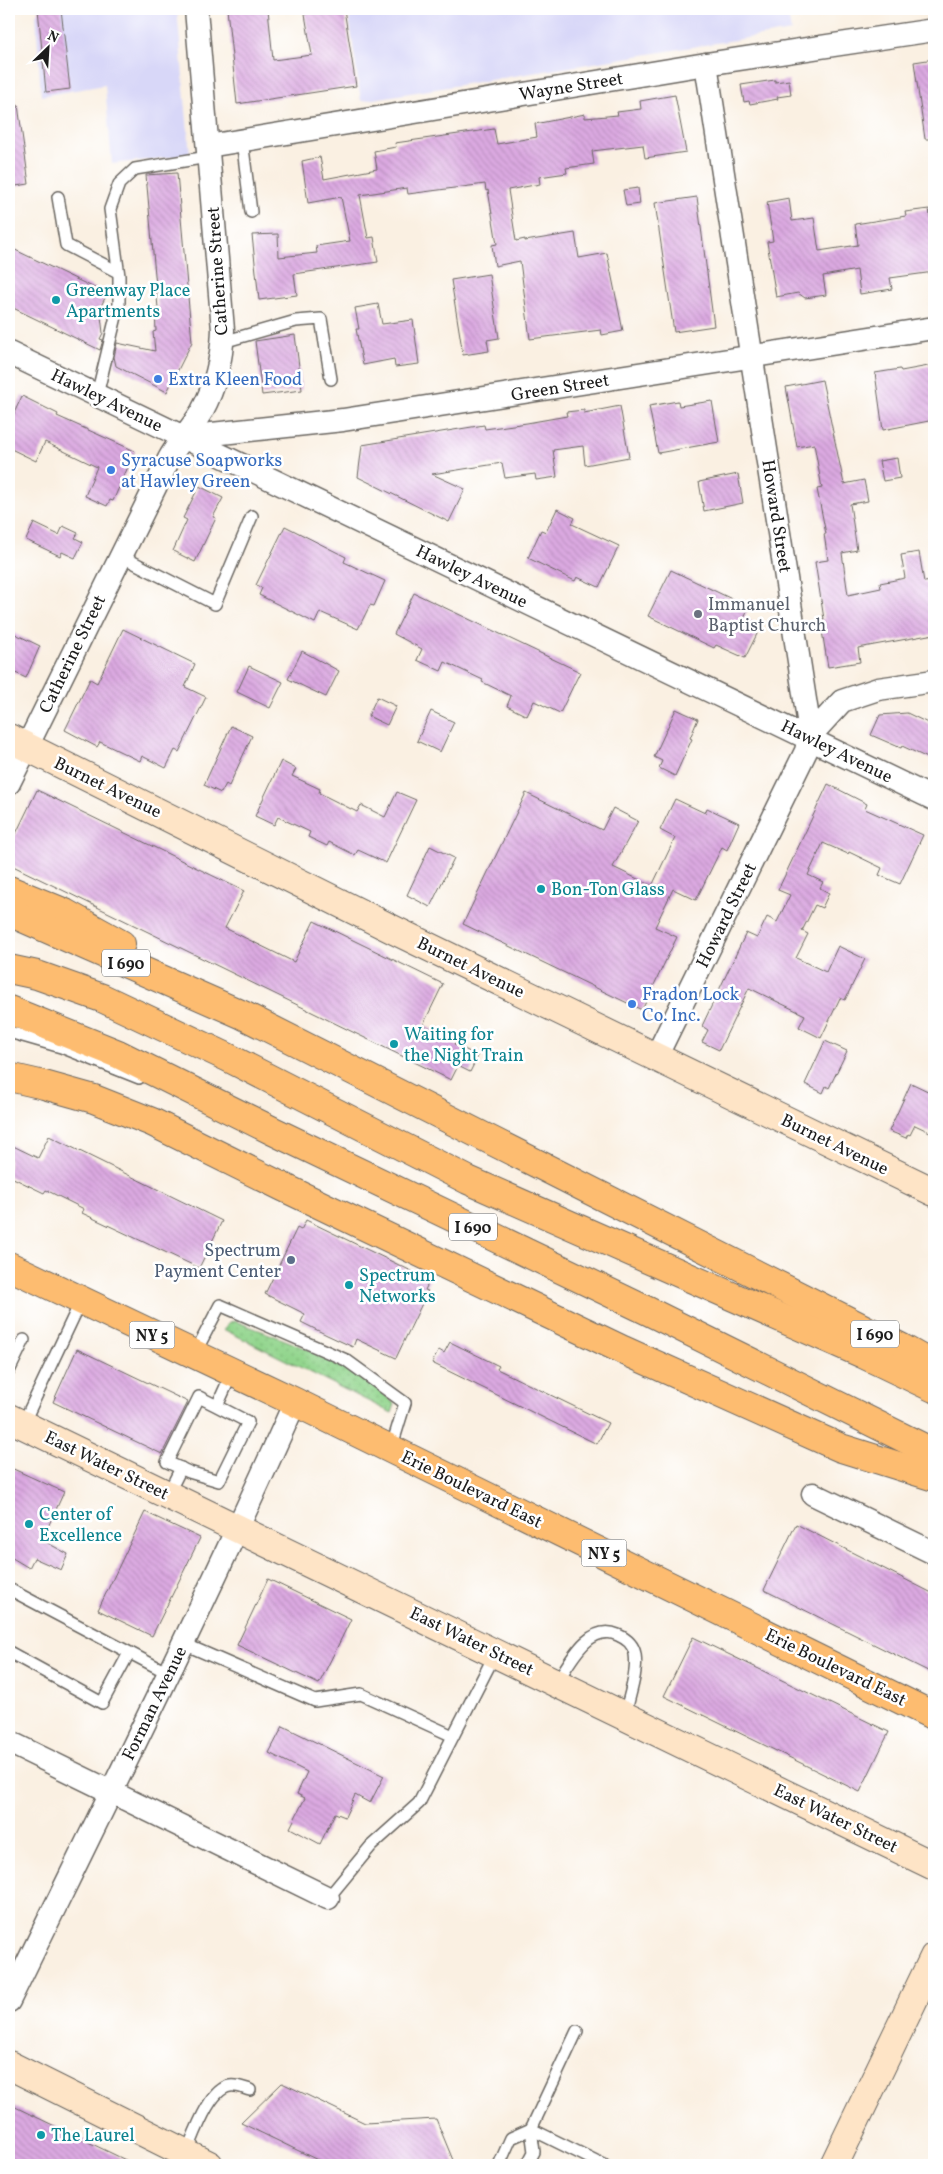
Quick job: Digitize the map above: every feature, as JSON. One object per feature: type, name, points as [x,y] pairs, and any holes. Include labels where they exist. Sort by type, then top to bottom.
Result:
[{"type":"main road","points":[[9,890],[73,917],[175,973],[243,1015]]},
{"type":"main road","name":"I 690","points":[[9,912],[243,1015],[902,1348],[934,1366]]},
{"type":"main road","points":[[9,969],[37,975],[102,998],[227,1057],[468,1180],[863,1354],[934,1388]]},
{"type":"main road","name":"I 690","points":[[9,1010],[118,1054],[273,1131],[648,1311],[934,1453]]},
{"type":"main road","points":[[9,1077],[94,1099],[152,1122],[292,1192],[650,1362],[841,1448],[934,1478]]},
{"type":"main road","name":"Erie Boulevard East","points":[[9,1266],[295,1402],[934,1716]]},
{"type":"street","name":"Catherine Street","points":[[9,783],[18,743],[121,556],[172,454],[202,411],[216,378],[223,342],[196,9]]},
{"type":"street","name":"Wayne Street","points":[[208,151],[242,140],[706,64],[934,30]]},
{"type":"street","name":"Howard Street","points":[[656,1057],[806,751],[809,737],[809,722],[706,64]]},
{"type":"street","name":"Green Street","points":[[184,437],[343,420],[934,328]]},
{"type":"street","name":"Hawley Avenue","points":[[9,353],[809,737],[934,799]]},
{"type":"street","points":[[809,737],[842,700],[878,689],[934,681]]},
{"type":"street","name":"Burnet Avenue","points":[[18,743],[396,931],[934,1192]]},
{"type":"street","name":"Forman Avenue","points":[[9,2001],[168,1673],[295,1402]]},
{"type":"street","name":"East Water Street","points":[[16,1421],[496,1652],[934,1866]]},
{"type":"street","points":[[813,1494],[934,1554]]},
{"type":"street","points":[[9,1742],[328,1898]]},
{"type":"street","points":[[834,2165],[934,1957]]},
{"type":"street","points":[[9,2065],[197,2160]]},
{"type":"lane","points":[[242,140],[252,212]]},
{"type":"lane","points":[[97,396],[119,304],[118,272],[110,209],[119,184],[135,169],[208,151]]},
{"type":"lane","points":[[58,196],[66,245],[118,272]]},
{"type":"lane","points":[[223,342],[296,322],[321,319],[331,379]]},
{"type":"lane","points":[[121,556],[215,604],[252,516]]},
{"type":"lane","points":[[9,1032],[61,1047],[273,1131]]},
{"type":"lane","points":[[16,1421],[81,1301]]},
{"type":"lane","points":[[194,1355],[220,1304],[346,1360],[405,1403],[391,1449]]},
{"type":"lane","points":[[9,1371],[24,1340]]},
{"type":"lane","points":[[217,1406],[232,1373]]},
{"type":"lane","points":[[199,1397],[217,1406],[248,1422],[220,1482],[166,1462],[199,1397]]},
{"type":"lane","points":[[168,1494],[180,1468]]},
{"type":"lane","points":[[9,1588],[168,1673]]},
{"type":"lane","points":[[557,1682],[577,1651],[588,1640],[604,1632],[610,1632],[628,1640],[635,1652],[636,1665],[625,1715]]},
{"type":"lane","points":[[182,1643],[315,1700],[360,1694],[453,1736]]},
{"type":"lane","points":[[9,1652],[102,1703],[129,1653]]},
{"type":"lane","points":[[328,1898],[371,1846],[419,1803],[496,1652]]},
{"type":"lane","points":[[527,2165],[534,2152],[531,2129],[577,2030]]},
{"type":"lane","points":[[197,2160],[213,2098],[229,2086],[238,2086],[250,2090]]},
{"type":"lane","points":[[498,2165],[511,2138],[531,2129]]},
{"type":"lane","points":[[531,2129],[604,2165]]},
{"type":"shaded area","points":[[40,9],[177,9],[190,155],[112,164],[105,85],[41,96],[36,15]]},
{"type":"shaded area","points":[[348,9],[787,9],[791,31],[361,101]]},
{"type":"green space","points":[[235,1321],[299,1345],[360,1376],[395,1404],[392,1413],[223,1329],[230,1322]]},
{"type":"building","points":[[38,9],[61,9],[70,89],[46,92]]},
{"type":"building","points":[[227,9],[268,9],[273,60],[312,55],[304,9],[344,9],[356,86],[237,104]]},
{"type":"building","points":[[934,59],[934,139],[925,139],[914,62]]},
{"type":"building","points":[[775,80],[775,82],[789,80],[791,95],[750,104],[749,101],[744,102],[741,85]]},
{"type":"building","points":[[675,95],[686,152],[645,158],[643,145],[592,151],[594,164],[566,168],[567,173],[539,177],[540,184],[508,190],[516,241],[575,233],[579,258],[607,253],[623,331],[602,335],[601,330],[530,339],[520,261],[495,266],[492,245],[497,244],[488,190],[486,191],[485,184],[408,194],[407,188],[360,195],[368,238],[374,237],[378,262],[294,274],[297,295],[259,300],[252,235],[278,234],[279,257],[317,253],[316,246],[350,241],[341,197],[308,203],[302,161],[320,157],[324,179],[377,169],[374,151],[396,147],[395,143],[494,129],[497,144],[537,137],[535,124],[585,114],[585,118],[618,115],[617,112],[641,109],[640,101]]},
{"type":"building","points":[[9,105],[18,105],[29,184],[9,187]]},
{"type":"building","points":[[177,173],[192,342],[167,392],[116,366],[114,357],[117,343],[155,351],[153,332],[156,331],[155,309],[158,308],[146,175]]},
{"type":"building","points":[[638,188],[640,204],[626,206],[623,190]]},
{"type":"building","points":[[697,197],[714,326],[674,332],[655,203]]},
{"type":"building","points":[[789,198],[792,221],[814,218],[819,251],[858,245],[855,224],[906,216],[905,212],[929,209],[934,242],[934,272],[890,278],[892,289],[860,294],[857,270],[823,276],[826,295],[805,298],[798,293],[776,297],[767,242],[773,241],[767,202]]},
{"type":"building","name":"Greenway Place Apartments","points":[[9,247],[107,294],[100,308],[103,333],[100,339],[103,340],[100,350],[9,306]]},
{"type":"building","points":[[489,274],[499,338],[487,340],[489,351],[463,355],[451,280]]},
{"type":"building","points":[[378,304],[382,324],[413,320],[419,364],[395,367],[394,359],[363,365],[356,329],[359,329],[355,308]]},
{"type":"building","points":[[295,335],[302,390],[262,395],[255,341]]},
{"type":"building","points":[[934,365],[934,420],[883,430],[875,373],[900,369],[901,371]]},
{"type":"building","points":[[822,380],[844,484],[864,480],[868,501],[850,504],[857,550],[842,553],[848,595],[881,588],[880,583],[905,578],[901,555],[919,552],[924,582],[934,581],[934,634],[858,648],[860,662],[828,667],[820,619],[824,619],[815,562],[828,560],[824,534],[826,534],[817,489],[822,488],[814,444],[797,447],[786,387]]},
{"type":"building","points":[[22,396],[58,414],[57,416],[135,451],[113,501],[110,500],[107,506],[85,496],[97,467],[45,442],[36,461],[9,448],[9,424]]},
{"type":"building","points":[[678,401],[679,406],[712,401],[719,442],[658,453],[649,406]]},
{"type":"building","points":[[620,406],[629,457],[585,465],[583,446],[553,450],[557,477],[536,480],[535,474],[505,478],[502,463],[432,474],[465,489],[449,522],[358,477],[362,445],[484,425],[485,429],[527,423],[567,416],[566,412],[584,410],[584,413]]},
{"type":"building","points":[[897,458],[900,478],[883,481],[879,461]]},
{"type":"building","points":[[738,474],[743,503],[704,511],[699,482]]},
{"type":"building","points":[[199,486],[223,498],[213,517],[216,518],[195,562],[173,551],[187,520],[183,518]]},
{"type":"building","points":[[557,509],[575,518],[572,524],[619,546],[599,587],[577,577],[575,581],[528,558],[541,530],[546,532]]},
{"type":"building","points":[[34,523],[59,535],[63,526],[78,533],[75,538],[83,542],[75,558],[62,552],[60,556],[26,540]]},
{"type":"building","points":[[285,526],[346,557],[344,562],[385,581],[374,606],[370,605],[358,629],[320,612],[315,623],[259,595],[262,588],[256,585]]},
{"type":"building","name":"Immanuel Baptist Church","points":[[671,570],[738,602],[736,605],[747,611],[744,618],[761,626],[745,658],[716,645],[714,648],[648,616]]},
{"type":"building","points":[[414,593],[580,672],[560,713],[534,701],[527,716],[507,706],[511,696],[482,682],[483,680],[445,662],[441,671],[417,660],[422,649],[394,634]]},
{"type":"building","points":[[123,629],[195,664],[185,687],[206,697],[179,752],[175,750],[166,768],[142,756],[140,761],[100,742],[97,747],[65,730],[90,679],[97,683]]},
{"type":"building","points":[[9,631],[40,646],[26,678],[9,670]]},
{"type":"building","points":[[302,651],[339,671],[326,697],[288,679]]},
{"type":"building","points":[[249,666],[283,682],[270,708],[237,692]]},
{"type":"building","points":[[377,697],[396,706],[387,725],[368,716]]},
{"type":"building","points":[[676,709],[698,719],[690,738],[692,739],[675,776],[659,768],[662,761],[654,757]]},
{"type":"building","points":[[431,711],[454,722],[440,752],[417,741]]},
{"type":"building","points":[[907,713],[934,726],[934,761],[902,746],[901,748],[871,735],[880,715]]},
{"type":"building","points":[[231,726],[252,736],[229,786],[226,784],[221,793],[204,785]]},
{"type":"building","points":[[281,761],[296,769],[292,776],[320,789],[319,793],[357,812],[361,805],[385,817],[397,792],[416,800],[386,863],[358,850],[355,855],[329,842],[327,846],[308,837],[310,832],[278,817],[274,825],[255,816]]},
{"type":"building","points":[[828,784],[867,804],[865,809],[923,835],[900,884],[879,875],[882,868],[849,852],[848,854],[823,843],[808,875],[823,882],[820,888],[829,893],[822,908],[815,905],[802,931],[808,934],[796,958],[826,972],[838,946],[865,959],[845,1000],[840,998],[821,1038],[799,1027],[805,1015],[749,988],[719,1050],[702,1042],[708,1030],[702,1026],[746,933],[757,938],[767,917],[777,922],[790,895],[778,890]]},
{"type":"building","points":[[37,790],[244,891],[225,928],[294,962],[314,921],[443,984],[423,1025],[456,1041],[454,1044],[478,1056],[470,1072],[458,1066],[451,1080],[9,864],[9,848]]},
{"type":"building","points":[[526,793],[602,830],[613,808],[638,821],[613,867],[652,886],[675,838],[660,830],[675,799],[705,813],[707,808],[739,823],[727,850],[722,847],[696,900],[673,889],[655,927],[677,937],[642,1010],[463,924]]},
{"type":"building","points":[[430,846],[454,858],[430,907],[407,895]]},
{"type":"building","points":[[825,1041],[847,1051],[829,1088],[826,1086],[823,1093],[805,1084]]},
{"type":"building","points":[[911,1083],[934,1094],[934,1134],[915,1125],[910,1135],[908,1134],[906,1138],[889,1131]]},
{"type":"building","points":[[49,1136],[222,1221],[199,1268],[82,1213],[84,1209],[46,1190],[44,1193],[9,1176],[9,1144],[38,1158]]},
{"type":"building","name":"Spectrum Networks","points":[[306,1220],[430,1280],[425,1290],[428,1291],[396,1358],[356,1339],[353,1347],[327,1335],[301,1322],[305,1314],[265,1294],[297,1228],[301,1230]]},
{"type":"building","points":[[450,1342],[499,1366],[497,1369],[608,1423],[597,1444],[432,1363],[439,1350],[444,1353]]},
{"type":"building","points":[[77,1349],[188,1402],[162,1454],[53,1402]]},
{"type":"building","name":"Center of Excellence","points":[[9,1467],[64,1492],[42,1540],[68,1554],[61,1570],[34,1558],[29,1568],[9,1556]]},
{"type":"building","points":[[145,1512],[200,1538],[152,1636],[98,1610]]},
{"type":"building","points":[[796,1524],[934,1594],[934,1674],[764,1590]]},
{"type":"building","points":[[268,1579],[351,1619],[319,1684],[237,1645]]},
{"type":"building","points":[[693,1637],[889,1732],[860,1792],[664,1696]]},
{"type":"building","points":[[283,1726],[384,1776],[370,1803],[355,1795],[345,1817],[335,1813],[320,1844],[290,1828],[305,1798],[297,1794],[307,1772],[269,1753]]},
{"type":"building","points":[[282,2083],[365,2123],[436,2119],[455,2165],[328,2165],[241,2123]]},
{"type":"building","name":"The Laurel","points":[[9,2104],[136,2165],[9,2165]]},
{"type":"place","name":"Greenway Place Apartments","points":[[56,300]]},
{"type":"place","name":"Extra Kleen Food","points":[[158,379]]},
{"type":"place","name":"Syracuse Soapworks at Hawley Green","points":[[111,470]]},
{"type":"place","name":"Immanuel Baptist Church","points":[[698,614]]},
{"type":"place","name":"Bon-Ton Glass","points":[[541,889]]},
{"type":"place","name":"Fradon Lock Co. Inc.","points":[[632,1004]]},
{"type":"place","name":"Waiting for the Night Train","points":[[394,1044]]},
{"type":"place","name":"Spectrum Payment Center","points":[[291,1260]]},
{"type":"place","name":"Spectrum Networks","points":[[349,1285]]},
{"type":"place","name":"Center of Excellence","points":[[29,1524]]},
{"type":"place","name":"The Laurel","points":[[41,2135]]}]
